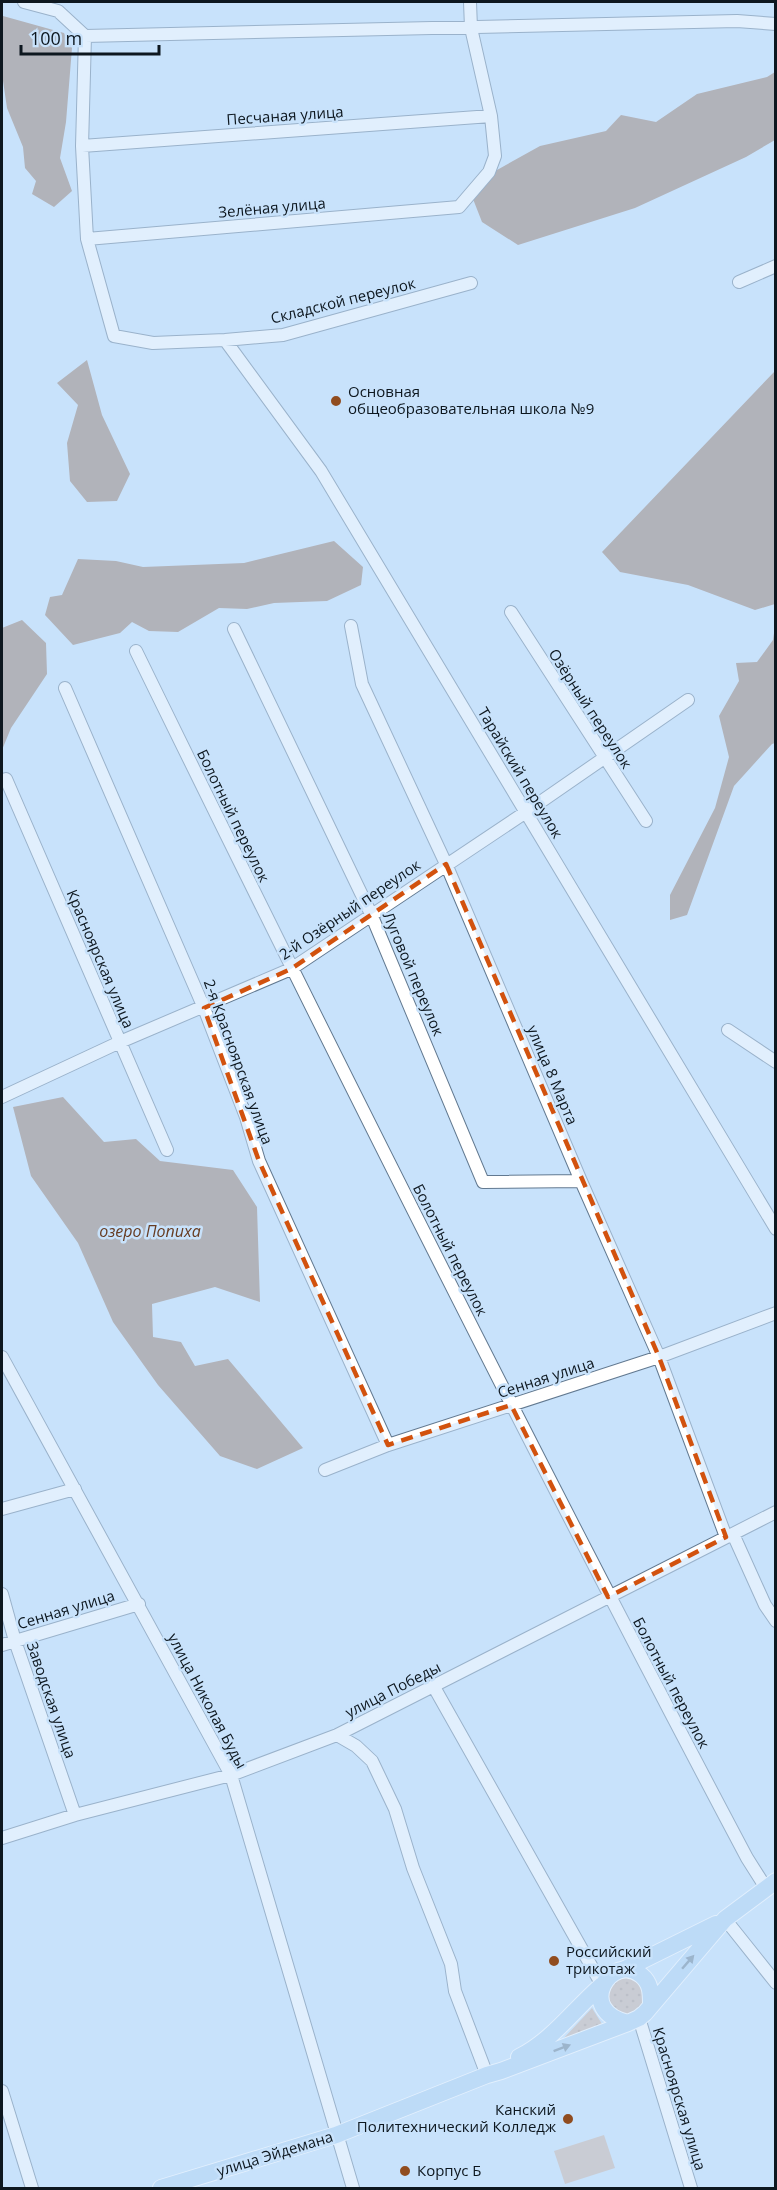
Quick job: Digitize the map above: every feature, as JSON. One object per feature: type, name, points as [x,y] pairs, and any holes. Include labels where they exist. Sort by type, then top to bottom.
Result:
[{"type":"main road","points":[[487,2075],[528,2053],[615,1972],[626,1969],[725,1919],[771,1885]]},
{"type":"main road","points":[[487,2075],[633,2020],[651,2005],[725,1919]]},
{"type":"main road","points":[[626,1969],[637,1972],[646,1980],[651,1992],[651,2005]]},
{"type":"main road","points":[[602,1985],[600,1997],[603,2009],[609,2016],[633,2020]]},
{"type":"main road","name":"улица Эйдемана","points":[[161,2188],[196,2183],[336,2135],[487,2075]]},
{"type":"street","points":[[24,2],[58,6],[86,36],[82,146],[87,239]]},
{"type":"street","points":[[470,2],[471,28],[490,116]]},
{"type":"street","points":[[86,36],[737,21],[776,24]]},
{"type":"street","name":"Песчаная улица","points":[[82,146],[490,116]]},
{"type":"street","name":"Зелёная улица","points":[[87,239],[459,207],[489,172],[493,164],[495,156],[490,116]]},
{"type":"street","name":"Складской переулок","points":[[87,239],[114,336],[153,343],[283,335],[471,283]]},
{"type":"street","points":[[739,282],[776,266]]},
{"type":"street","name":"Тарайский переулок","points":[[225,340],[321,471],[776,1230]]},
{"type":"street","name":"Озёрный переулок","points":[[511,612],[646,821]]},
{"type":"street","name":"улица 8 Марта","points":[[351,626],[362,684],[446,864],[659,1357],[730,1535],[765,1605],[776,1621]]},
{"type":"street","name":"Луговой переулок","points":[[234,629],[371,914],[483,1182],[581,1181]]},
{"type":"street","name":"Болотный переулок","points":[[136,651],[291,969],[608,1597],[747,1858],[771,1885]]},
{"type":"street","name":"2-я Красноярская улица","points":[[65,688],[204,1008],[246,1117],[259,1161],[387,1445]]},
{"type":"street","name":"2-й Озёрный переулок","points":[[2,1097],[120,1042],[291,969],[526,812],[688,700]]},
{"type":"street","name":"Красноярская улица","points":[[6,779],[167,1150]]},
{"type":"street","points":[[728,1030],[776,1062]]},
{"type":"street","name":"Сенная улица","points":[[325,1470],[387,1445],[659,1357],[776,1313]]},
{"type":"street","name":"улица Николая Буды","points":[[2,1357],[231,1775],[353,2188]]},
{"type":"street","points":[[2,1509],[75,1489]]},
{"type":"street","name":"улица Победы","points":[[2,1838],[75,1815],[231,1775],[337,1735],[776,1512]]},
{"type":"street","name":"Заводская улица","points":[[2,1594],[15,1641],[75,1815]]},
{"type":"street","name":"Сенная улица","points":[[2,1645],[139,1604]]},
{"type":"street","points":[[434,1687],[602,1985]]},
{"type":"street","points":[[337,1735],[356,1746],[372,1761],[395,1809],[412,1868],[451,1964],[455,1991],[487,2075]]},
{"type":"street","points":[[725,1919],[776,1983]]},
{"type":"street","name":"Красноярская улица","points":[[633,2020],[691,2188]]},
{"type":"street","points":[[2,2091],[32,2188]]},
{"type":"highlighted area","points":[[446,864],[659,1357],[726,1537],[608,1597],[511,1405],[388,1445],[259,1161],[204,1008],[291,969]]},
{"type":"shaded area","points":[[621,1977],[633,1978],[643,1986],[644,2005],[628,2016],[610,2008],[608,1989]]},
{"type":"shaded area","points":[[592,2008],[602,2024],[563,2039]]},
{"type":"shaded area","points":[[604,2135],[615,2168],[565,2184],[554,2151]]},
{"type":"water","points":[[3,16],[64,33],[72,48],[66,122],[60,158],[72,191],[54,207],[32,194],[36,181],[25,168],[23,147],[7,108],[2,74]]},
{"type":"water","points":[[775,72],[775,140],[746,157],[635,208],[518,245],[482,222],[473,199],[497,170],[540,146],[606,131],[621,115],[656,122],[697,94],[767,77]]},
{"type":"water","points":[[87,360],[102,415],[130,474],[117,501],[87,502],[70,481],[67,443],[78,405],[57,383]]},
{"type":"water","points":[[775,371],[775,604],[755,610],[688,585],[620,572],[602,552]]},
{"type":"water","points":[[334,541],[363,567],[361,585],[327,601],[274,603],[247,609],[219,608],[178,632],[149,631],[132,622],[120,633],[73,645],[45,615],[50,597],[62,595],[78,559],[116,561],[143,567],[244,563]]},
{"type":"water","points":[[22,620],[46,643],[47,674],[11,728],[2,750],[2,628]]},
{"type":"water","points":[[775,626],[775,743],[734,786],[687,915],[670,920],[670,895],[715,808],[729,757],[719,716],[739,681],[736,663],[757,662],[773,640]]},
{"type":"water","name":"озеро Попиха","points":[[63,1097],[104,1142],[136,1139],[160,1161],[233,1170],[257,1207],[260,1302],[215,1287],[152,1304],[153,1337],[181,1342],[195,1366],[228,1359],[303,1448],[257,1469],[220,1456],[158,1385],[113,1322],[78,1243],[31,1176],[13,1107]]},
{"type":"place","name":"Основная общеобразовательная школа №9","points":[[336,401]]},
{"type":"place","name":"Российский трикотаж","points":[[554,1961]]},
{"type":"place","name":"Канский Политехнический Колледж","points":[[568,2119]]},
{"type":"place","name":"Корпус Б","points":[[405,2171]]}]
